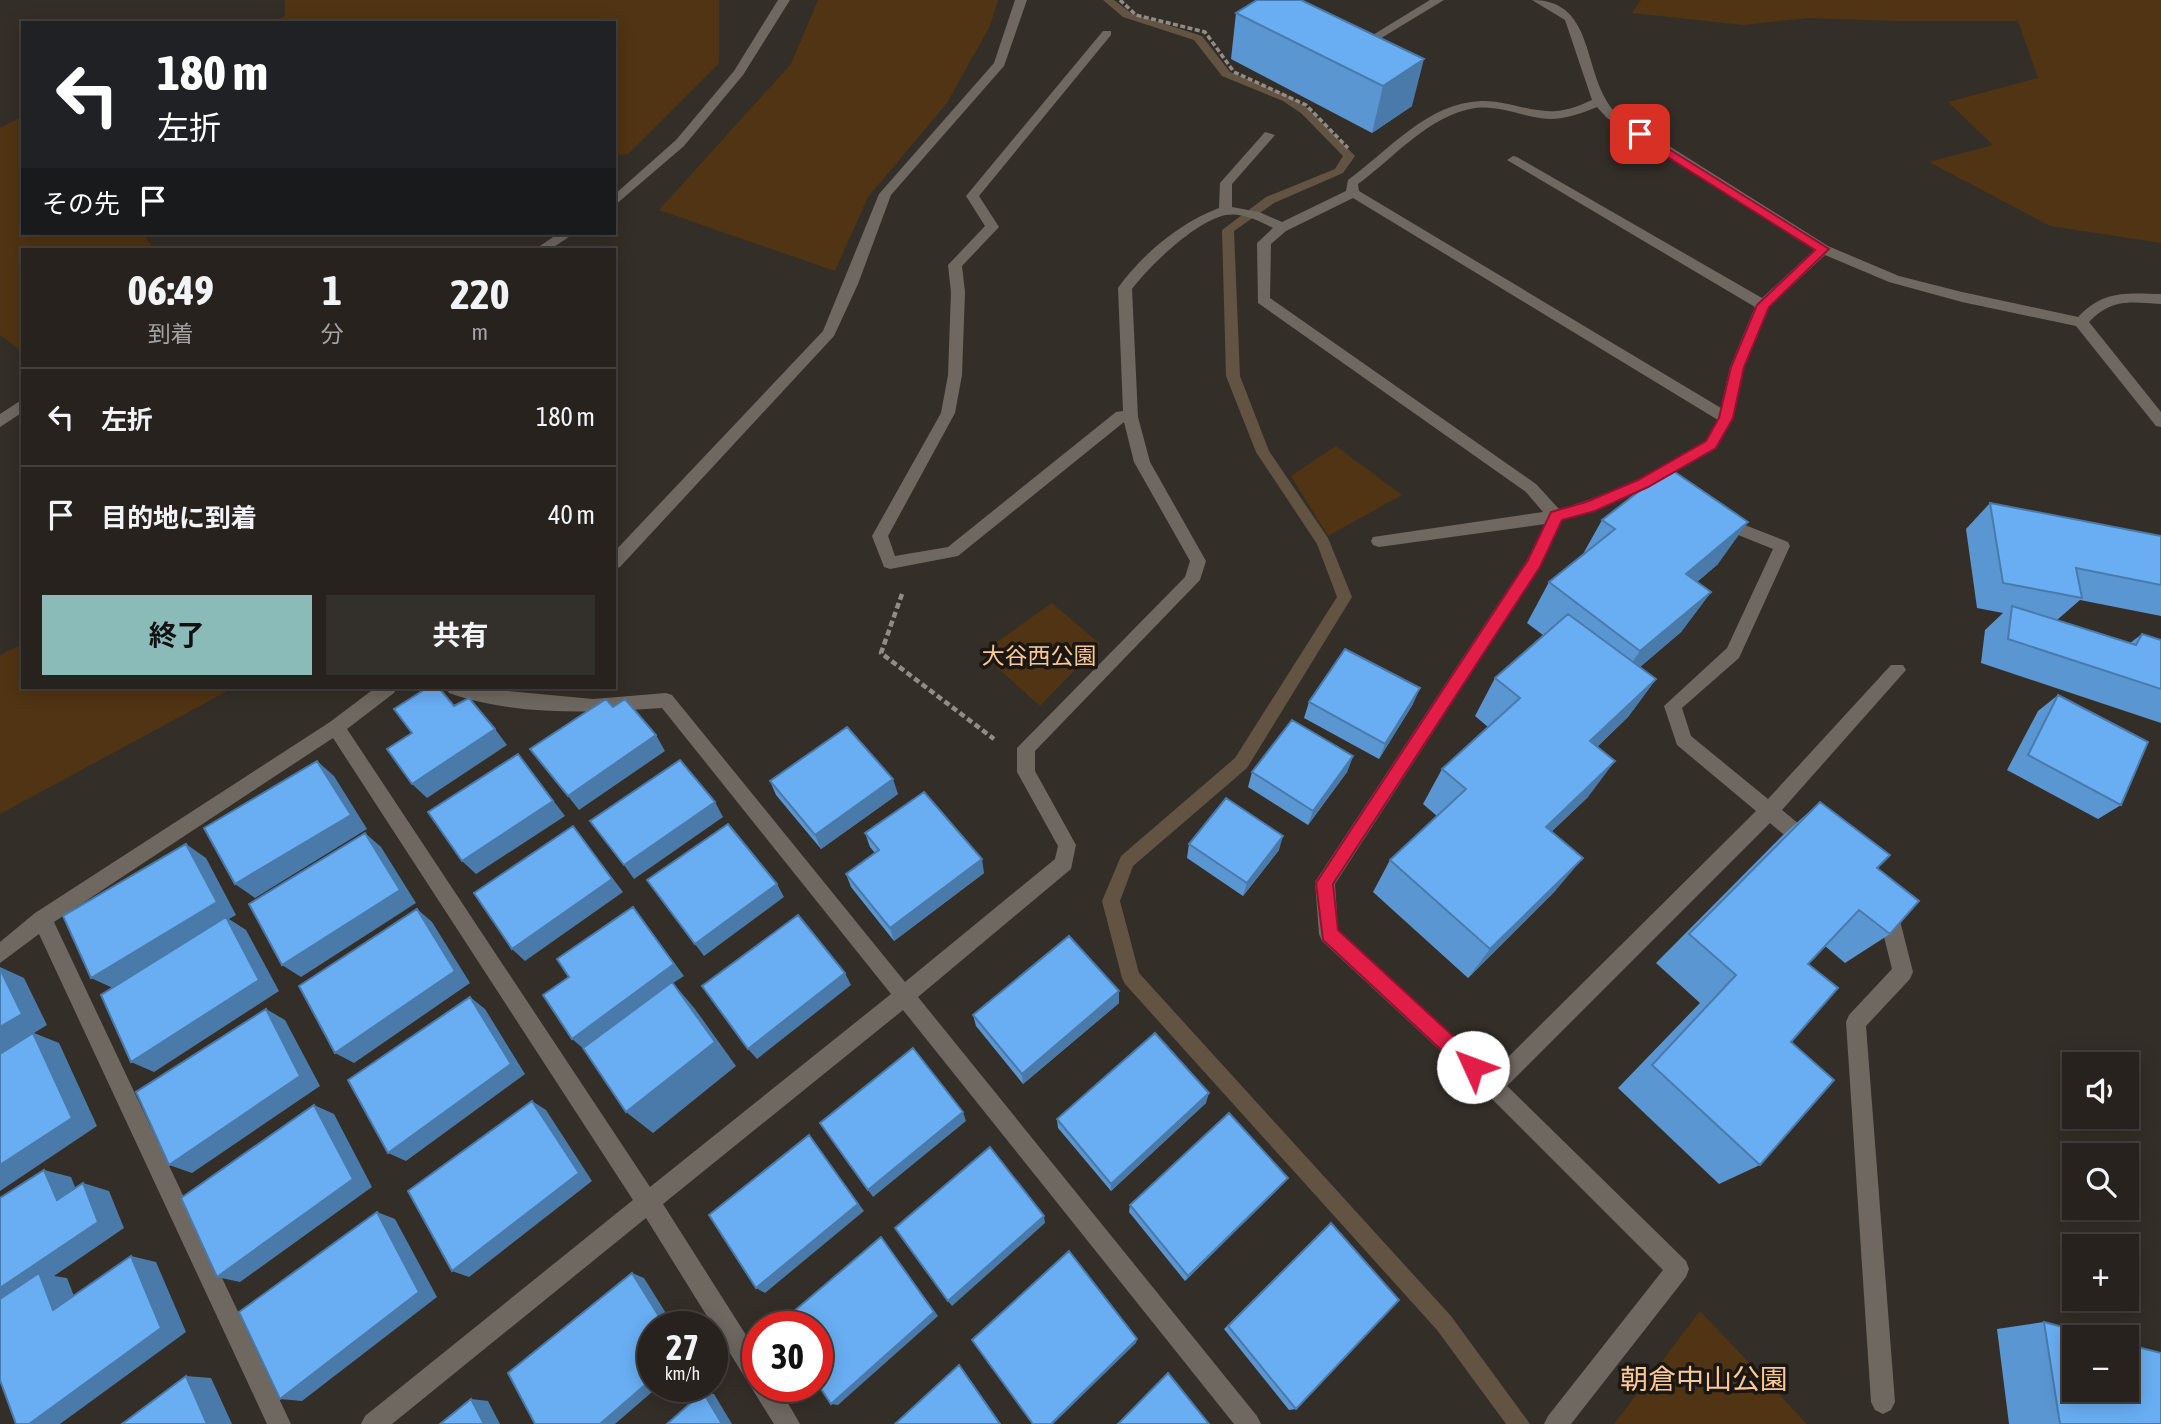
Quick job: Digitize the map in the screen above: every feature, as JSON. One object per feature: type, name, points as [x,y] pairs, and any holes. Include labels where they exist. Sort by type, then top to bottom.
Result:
[{"type":"street","points":[[616,200],[680,143],[740,73],[784,0]]},
{"type":"street","points":[[616,561],[830,333],[885,194],[1000,64],[1021,0]]},
{"type":"street","points":[[1369,41],[1438,0]]},
{"type":"street","points":[[1538,0],[1548,3],[1570,18],[1599,102],[1611,115],[1823,249],[1894,279],[1962,297],[2081,322],[2161,422]]},
{"type":"street","points":[[1107,33],[971,196],[992,227],[955,264],[958,292],[955,375],[948,413],[880,536],[890,563],[953,552],[1121,416],[1131,417]]},
{"type":"street","points":[[1353,193],[1352,183],[1421,127],[1444,114],[1472,105],[1503,104],[1549,115],[1575,111],[1599,102]]},
{"type":"street","points":[[1230,211],[1226,183],[1269,135]]},
{"type":"street","points":[[1513,160],[1763,305]]},
{"type":"street","points":[[1353,193],[1281,228],[1264,243],[1263,300],[1531,488],[1556,516]]},
{"type":"street","points":[[1353,193],[1726,418]]},
{"type":"street","points":[[373,1424],[904,996],[1064,863],[1067,845],[1026,772],[1026,748],[1192,580],[1198,561],[1142,462],[1131,417],[1125,288],[1135,272],[1193,228],[1230,211],[1267,217],[1281,228]]},
{"type":"street","points":[[543,248],[565,235]]},
{"type":"street","points":[[1379,541],[1556,516],[1590,507],[1643,484],[1711,445],[1726,418],[1737,367],[1763,305],[1823,249]]},
{"type":"street","points":[[2081,322],[2097,304],[2123,297],[2161,299]]},
{"type":"street","points":[[0,422],[21,406]]},
{"type":"street","points":[[1643,484],[1659,496]]},
{"type":"street","points":[[1556,516],[1534,563],[1325,883],[1329,934],[1493,1086],[1678,1269],[1561,1418]]},
{"type":"street","points":[[1708,516],[1782,546],[1733,653],[1673,706],[1683,740],[1829,860]]},
{"type":"street","points":[[1493,1086],[1769,811],[1897,670]]},
{"type":"street","points":[[0,954],[42,919],[336,727],[387,689]]},
{"type":"street","points":[[458,689],[476,695],[593,706],[666,700],[1249,1424]]},
{"type":"street","points":[[336,727],[632,1181],[648,1201],[742,1351]]},
{"type":"street","points":[[1869,894],[1889,910],[1903,972],[1856,1022],[1883,1402]]},
{"type":"street","points":[[42,919],[279,1424]]},
{"type":"street","points":[[774,1402],[788,1424]]},
{"type":"path","points":[[1120,0],[1136,15],[1205,32],[1234,72],[1306,105],[1370,171]]},
{"type":"path","points":[[917,558],[881,653],[1025,763]]},
{"type":"green space","points":[[285,0],[719,0],[719,63],[628,154],[616,155],[616,21],[273,21],[285,16]]},
{"type":"green space","points":[[818,0],[998,0],[990,26],[947,103],[868,197],[835,271],[659,210],[791,64]]},
{"type":"green space","points":[[1641,0],[2161,0],[2161,243],[2050,226],[1929,162],[1993,145],[1948,102],[2038,78],[2018,21],[1808,18],[1743,25],[1632,13]]},
{"type":"green space","points":[[21,117],[21,235],[144,235],[153,248],[21,248],[21,351],[0,335],[0,128]]},
{"type":"green space","points":[[1336,446],[1402,495],[1328,536],[1291,476]]},
{"type":"green space","name":"大谷西公園","points":[[1052,603],[1100,644],[1040,706],[981,653]]},
{"type":"green space","points":[[21,645],[21,689],[231,689],[0,814],[0,655]]},
{"type":"green space","name":"朝倉中山公園","points":[[1700,1311],[1807,1424],[1614,1424]]},
{"type":"building","points":[[1257,0],[1301,0],[1424,59],[1383,86],[1236,13]]},
{"type":"building","points":[[1669,468],[1748,522],[1686,574],[1711,592],[1640,651],[1549,582],[1615,529],[1602,520]]},
{"type":"building","points":[[1990,503],[2161,536],[2161,585],[2076,568],[2082,598],[2003,583]]},
{"type":"building","points":[[2012,606],[2136,645],[2142,634],[2161,640],[2161,689],[2008,639]]},
{"type":"building","points":[[1568,614],[1656,679],[1590,741],[1615,761],[1546,827],[1583,858],[1490,949],[1390,860],[1466,789],[1442,769],[1520,698],[1495,678]]},
{"type":"building","points":[[1345,649],[1420,688],[1385,744],[1309,702]]},
{"type":"building","points":[[425,689],[440,689],[454,706],[469,698],[495,729],[412,784],[387,749],[412,733],[394,709]]},
{"type":"building","points":[[2058,695],[2148,742],[2121,805],[2028,755]]},
{"type":"building","points":[[606,699],[613,707],[625,699],[656,735],[568,796],[530,749]]},
{"type":"building","points":[[1292,720],[1353,756],[1313,811],[1252,772]]},
{"type":"building","points":[[847,727],[893,779],[815,835],[770,781]]},
{"type":"building","points":[[518,754],[553,801],[462,861],[428,812]]},
{"type":"building","points":[[680,760],[715,802],[624,865],[590,821]]},
{"type":"building","points":[[317,761],[351,815],[235,884],[204,828]]},
{"type":"building","points":[[924,792],[982,859],[890,928],[846,874],[879,850],[865,833]]},
{"type":"building","points":[[1226,798],[1283,836],[1247,883],[1189,844]]},
{"type":"building","points":[[1820,802],[1890,855],[1877,868],[1919,901],[1890,934],[1859,910],[1808,964],[1838,988],[1791,1042],[1834,1080],[1760,1165],[1652,1065],[1736,975],[1689,934]]},
{"type":"building","points":[[728,824],[777,884],[695,944],[647,880]]},
{"type":"building","points":[[573,826],[612,879],[512,949],[474,893]]},
{"type":"building","points":[[365,833],[400,890],[282,965],[249,904]]},
{"type":"building","points":[[186,844],[217,902],[91,978],[63,916]]},
{"type":"building","points":[[633,907],[674,964],[572,1039],[543,995],[569,977],[557,959]]},
{"type":"building","points":[[417,909],[455,971],[335,1053],[299,986]]},
{"type":"building","points":[[798,915],[845,973],[748,1049],[702,986]]},
{"type":"building","points":[[226,917],[259,980],[131,1062],[101,995]]},
{"type":"building","points":[[1069,936],[1119,991],[1022,1074],[973,1015]]},
{"type":"building","points":[[0,969],[22,1014],[0,1027]]},
{"type":"building","points":[[672,982],[715,1042],[626,1112],[583,1048]]},
{"type":"building","points":[[470,997],[511,1064],[388,1153],[348,1080]]},
{"type":"building","points":[[266,1009],[300,1076],[169,1165],[136,1092]]},
{"type":"building","points":[[33,1033],[72,1118],[0,1165],[0,1054]]},
{"type":"building","points":[[1155,1033],[1209,1093],[1111,1184],[1057,1119]]},
{"type":"building","points":[[913,1048],[963,1112],[868,1190],[820,1123]]},
{"type":"building","points":[[532,1101],[579,1173],[452,1271],[408,1191]]},
{"type":"building","points":[[314,1105],[353,1179],[217,1277],[181,1198]]},
{"type":"building","points":[[1229,1113],[1288,1178],[1188,1276],[1130,1205]]},
{"type":"building","points":[[809,1135],[858,1204],[756,1288],[709,1215]]},
{"type":"building","points":[[990,1147],[1044,1216],[948,1301],[895,1228]]},
{"type":"building","points":[[44,1170],[57,1200],[83,1183],[98,1222],[0,1288],[0,1198]]},
{"type":"building","points":[[377,1212],[419,1292],[280,1399],[239,1312]]},
{"type":"building","points":[[1331,1223],[1399,1300],[1296,1409],[1228,1326]]},
{"type":"building","points":[[881,1237],[934,1312],[831,1404],[833,1311],[794,1311]]},
{"type":"building","points":[[1069,1251],[1137,1339],[1051,1424],[1033,1424],[972,1340]]},
{"type":"building","points":[[131,1256],[161,1328],[29,1424],[16,1424],[0,1380],[0,1299],[39,1273],[53,1310]]},
{"type":"building","points":[[632,1273],[656,1311],[637,1311],[637,1392],[600,1424],[535,1424],[508,1373]]},
{"type":"building","points":[[2044,1322],[2062,1327],[2062,1402],[2139,1402],[2139,1347],[2161,1353],[2161,1424],[2060,1424]]},
{"type":"building","points":[[959,1365],[1000,1424],[895,1424]]},
{"type":"building","points":[[1168,1373],[1209,1424],[1118,1424]]},
{"type":"building","points":[[186,1376],[207,1424],[122,1424]]},
{"type":"building","points":[[471,1399],[484,1424],[440,1424]]},
{"type":"building","points":[[692,1402],[709,1402],[722,1424],[667,1424]]},
{"type":"waterway","points":[[1108,0],[1127,15],[1198,38],[1226,74],[1287,99],[1305,111],[1349,156],[1339,171],[1270,200],[1228,230],[1233,376],[1263,452],[1323,542],[1345,597],[1241,763],[1127,861],[1111,901],[1131,978],[1444,1323],[1519,1424]]},
{"type":"route","points":[[1473,1067],[1329,934],[1325,883],[1534,563],[1556,516],[1590,507],[1643,484],[1711,445],[1726,418],[1737,367],[1763,305],[1823,249],[1640,134]]}]
